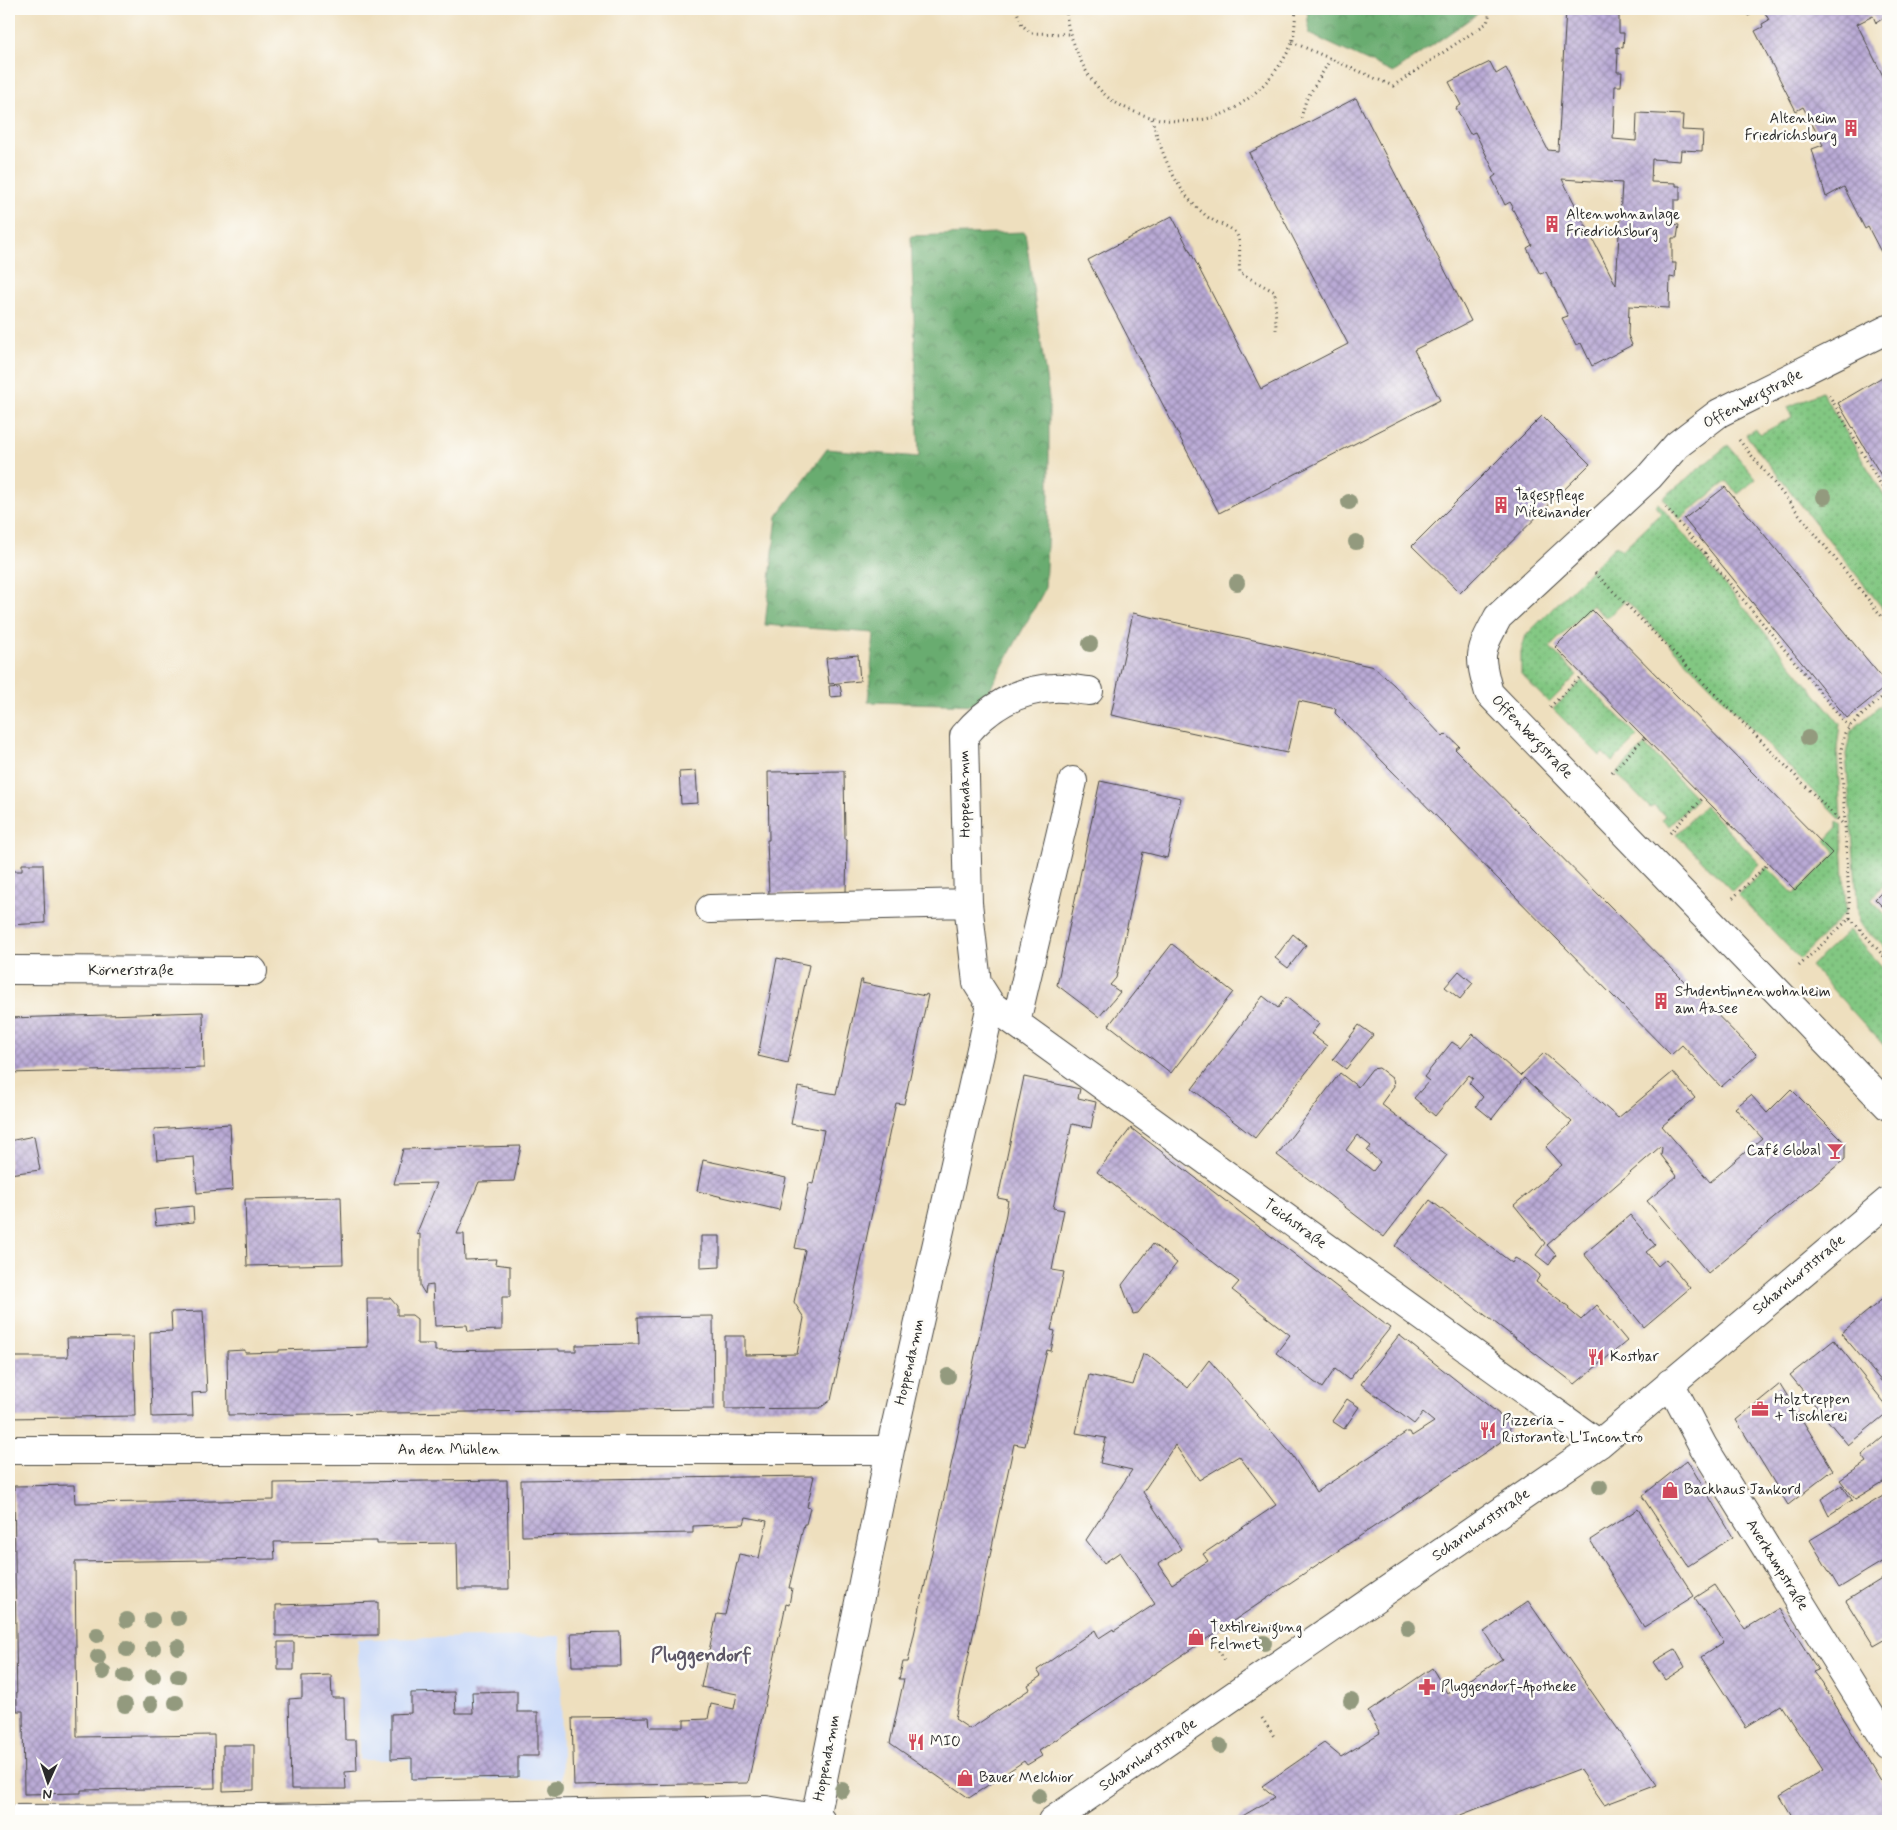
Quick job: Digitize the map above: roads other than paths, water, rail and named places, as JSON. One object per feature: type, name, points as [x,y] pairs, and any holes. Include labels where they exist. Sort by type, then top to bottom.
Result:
[{"type":"street","name":"Offenbergstraße","points":[[1888,328],[1718,414],[1677,445],[1644,482],[1498,617],[1483,645],[1480,658],[1489,693],[1888,1106]]},
{"type":"street","name":"Hoppendamm","points":[[818,1819],[890,1450],[991,1005],[977,983],[968,903],[964,736],[973,725],[1003,701],[1032,690],[1055,688],[1089,691]]},
{"type":"street","points":[[1016,1022],[1073,781]]},
{"type":"street","points":[[710,909],[968,903]]},
{"type":"street","name":"Körnerstraße","points":[[9,970],[253,971]]},
{"type":"street","name":"Teichstraße","points":[[991,1005],[1599,1444]]},
{"type":"street","name":"Scharnhorststraße","points":[[1052,1821],[1599,1444],[1888,1201]]},
{"type":"street","name":"Averkampstraße","points":[[1670,1383],[1703,1446],[1888,1744]]},
{"type":"street","name":"An den Mühlen","points":[[9,1450],[890,1450]]},
{"type":"street","points":[[9,1818],[263,1818],[766,1810],[818,1819]]},
{"type":"place","name":"Altenheim Friedrichsburg","points":[[1851,128]]},
{"type":"place","name":"Altenwohnanlage Friedrichsburg","points":[[1552,224]]},
{"type":"place","name":"Tagespflege Miteinander","points":[[1501,505]]},
{"type":"place","name":"Studentinnenwohnheim am Aasee","points":[[1661,1001]]},
{"type":"place","name":"Café Global","points":[[1835,1151]]},
{"type":"place","name":"Kostbar","points":[[1596,1357]]},
{"type":"place","name":"Holztreppen + Tischlerei","points":[[1760,1409]]},
{"type":"place","name":"Pizzeria - Ristorante L'Incontro","points":[[1488,1430]]},
{"type":"place","name":"Backhaus Jankord","points":[[1670,1490]]},
{"type":"place","name":"Textilreinigung Felmet","points":[[1196,1637]]},
{"type":"place","name":"Pluggendorf-Apotheke","points":[[1427,1687]]},
{"type":"place","name":"MIO","points":[[916,1742]]},
{"type":"place","name":"Bauer Melchior","points":[[965,1778]]},
{"type":"district","name":"Pluggendorf","points":[[701,1655]]}]
